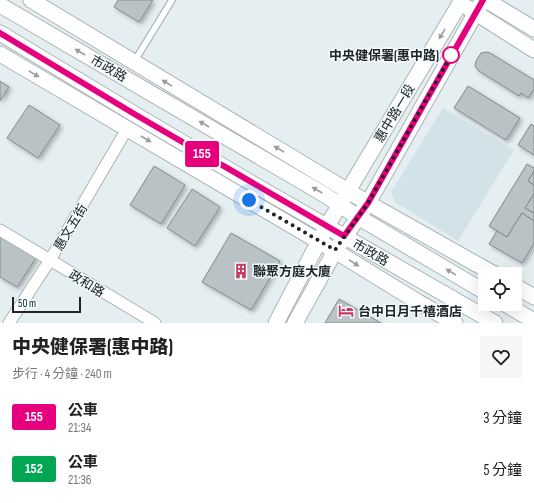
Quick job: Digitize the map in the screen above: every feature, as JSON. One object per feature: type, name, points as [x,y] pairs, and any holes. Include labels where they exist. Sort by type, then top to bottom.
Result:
[{"type":"street","name":"市政路","points":[[31,0],[368,203],[482,267]]},
{"type":"street","points":[[486,0],[534,29]]},
{"type":"street","points":[[459,1],[479,6],[534,50]]},
{"type":"street","name":"惠中路一段","points":[[276,323],[327,226],[459,1]]},
{"type":"street","name":"市政路","points":[[0,5],[325,195],[358,217],[478,288]]},
{"type":"street","name":"惠中路一段","points":[[295,323],[335,250],[368,203],[479,6]]},
{"type":"street","name":"市政路","points":[[0,33],[142,119],[495,323]]},
{"type":"street","name":"市政路","points":[[0,54],[335,250],[418,302],[455,323]]},
{"type":"street","name":"惠文五街","points":[[9,323],[50,260],[127,129]]},
{"type":"street","name":"政和路","points":[[0,230],[153,323]]},
{"type":"street","points":[[522,288],[532,292]]},
{"type":"street","points":[[517,311],[534,321]]},
{"type":"lane","points":[[134,62],[172,0]]},
{"type":"shaded area","points":[[443,108],[514,150],[458,241],[395,202],[391,192]]},
{"type":"building","points":[[118,0],[153,0],[139,22],[114,7]]},
{"type":"building","points":[[486,52],[534,80],[534,89],[528,98],[521,93],[519,96],[479,71],[475,66],[476,61],[481,53]]},
{"type":"building","points":[[0,81],[9,87],[0,101]]},
{"type":"building","points":[[468,86],[520,118],[506,140],[454,108]]},
{"type":"building","points":[[29,105],[60,125],[38,158],[7,138]]},
{"type":"building","points":[[531,124],[534,126],[534,155],[518,145]]},
{"type":"building","points":[[527,164],[534,168],[534,171],[528,181],[534,185],[534,194],[525,208],[534,213],[534,221],[522,213],[507,237],[489,226]]},
{"type":"building","points":[[154,166],[185,185],[161,224],[130,205]]},
{"type":"building","points":[[534,171],[534,185],[528,181]]},
{"type":"building","points":[[192,189],[220,207],[195,246],[167,228]]},
{"type":"building","points":[[534,194],[534,213],[525,208]]},
{"type":"building","points":[[522,213],[534,221],[534,243],[522,263],[489,244],[497,231],[507,237]]},
{"type":"building","name":"聯聚方庭大廈","points":[[231,233],[280,261],[251,310],[202,282]]},
{"type":"building","points":[[0,235],[36,258],[17,287],[0,277]]},
{"type":"building","name":"台中日月千禧酒店","points":[[339,299],[381,323],[325,323]]},
{"type":"bus line","name":"155","points":[[0,33],[136,115],[344,236],[368,203],[483,0]]},
{"type":"place","name":"中央健保署(惠中路)","points":[[451,55]]},
{"type":"place","name":"聯聚方庭大廈","points":[[241,271]]},
{"type":"place","name":"台中日月千禧酒店","points":[[346,311]]},
{"type":"route","points":[[249,200],[335,250],[368,203],[453,52],[451,55]]}]
